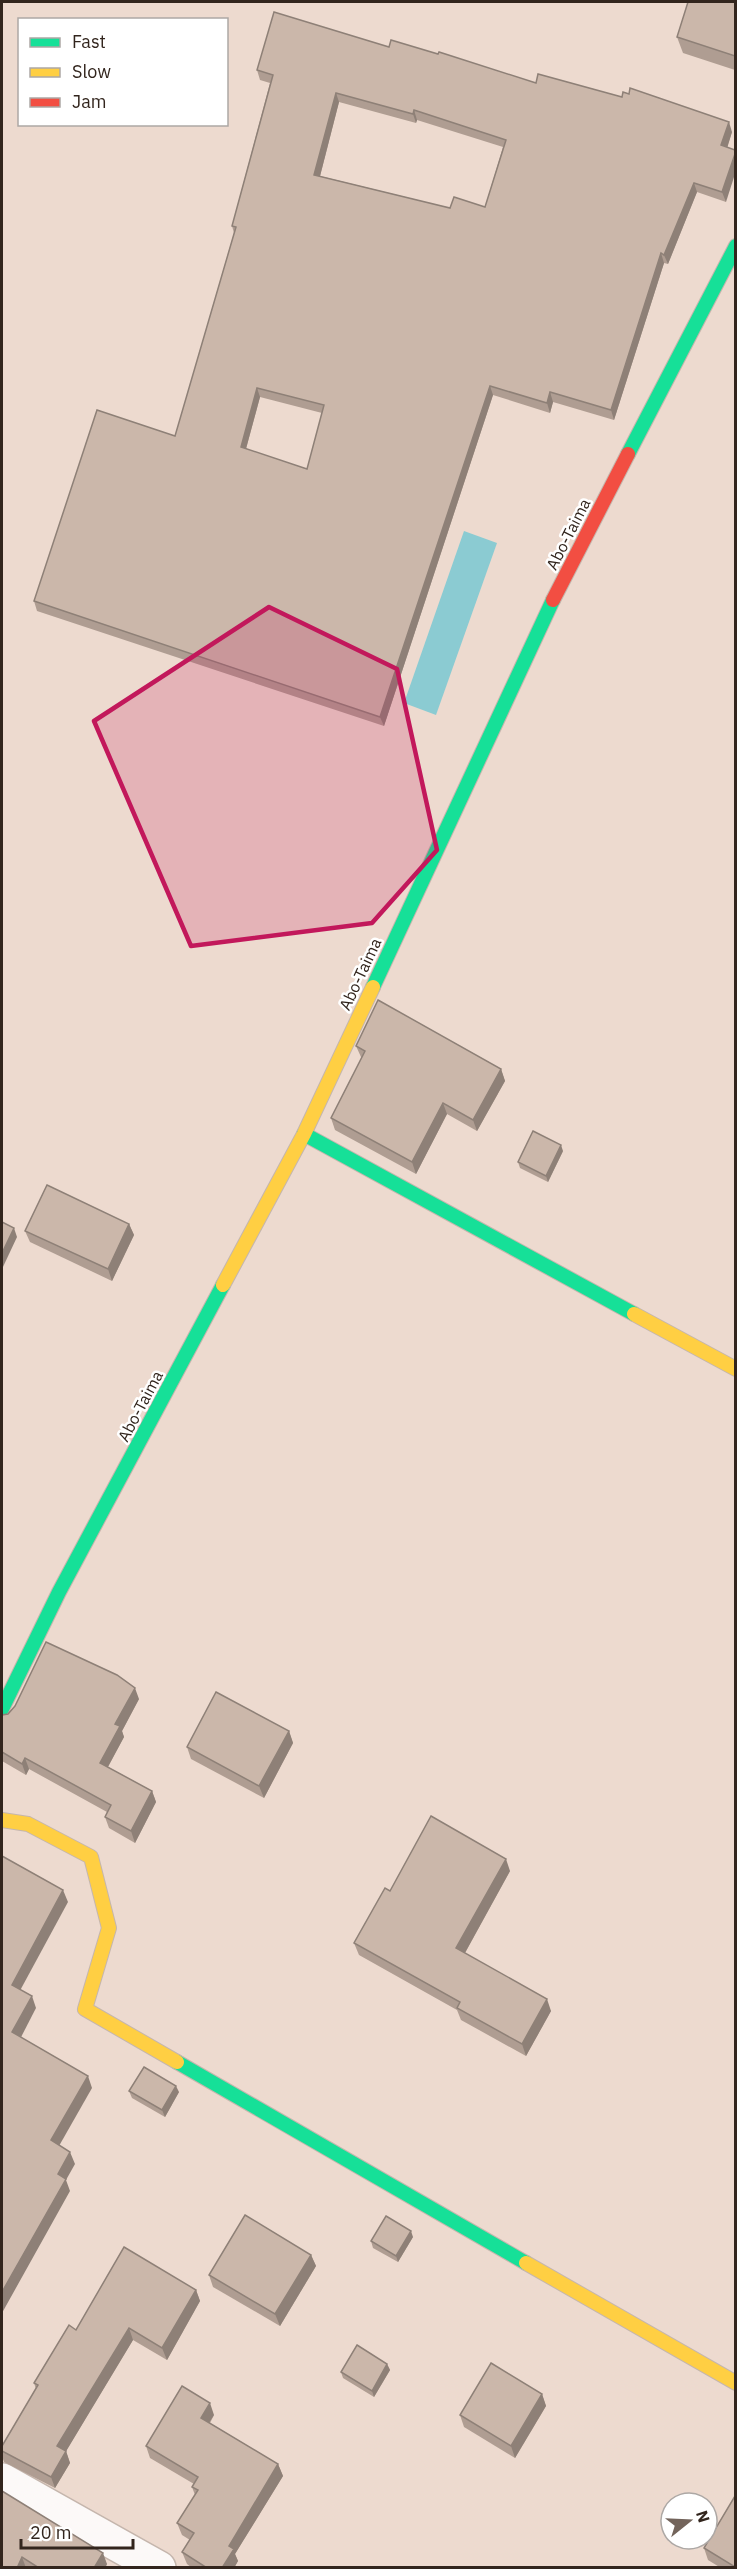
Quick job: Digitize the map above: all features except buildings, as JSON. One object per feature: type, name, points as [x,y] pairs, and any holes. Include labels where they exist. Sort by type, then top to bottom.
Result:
[{"type":"street","name":"Abo-Taima","points":[[2,1710],[59,1592],[304,1134],[557,592],[735,246]]},
{"type":"street","points":[[304,1134],[735,1369]]},
{"type":"street","points":[[2,1820],[28,1824],[91,1857],[109,1928],[85,2009],[735,2383]]},
{"type":"street","points":[[2,2480],[159,2568]]},
{"type":"highlighted area","points":[[269,607],[397,669],[437,850],[372,923],[191,946],[94,721]]},
{"type":"water","points":[[464,531],[497,543],[436,715],[404,703]]},
{"type":"traffic: fast","points":[[628,454],[736,246]]},
{"type":"traffic: fast","points":[[373,987],[553,600]]},
{"type":"traffic: fast","points":[[304,1134],[634,1314]]},
{"type":"traffic: fast","points":[[2,1709],[59,1592],[223,1285]]},
{"type":"traffic: fast","points":[[177,2062],[526,2263]]},
{"type":"traffic: slow","points":[[223,1285],[304,1134],[373,987]]},
{"type":"traffic: slow","points":[[634,1314],[736,1369]]},
{"type":"traffic: slow","points":[[2,1820],[28,1824],[91,1857],[109,1928],[85,2009],[177,2062]]},
{"type":"traffic: slow","points":[[526,2263],[736,2383]]},
{"type":"traffic: jam","points":[[553,600],[628,454]]}]
